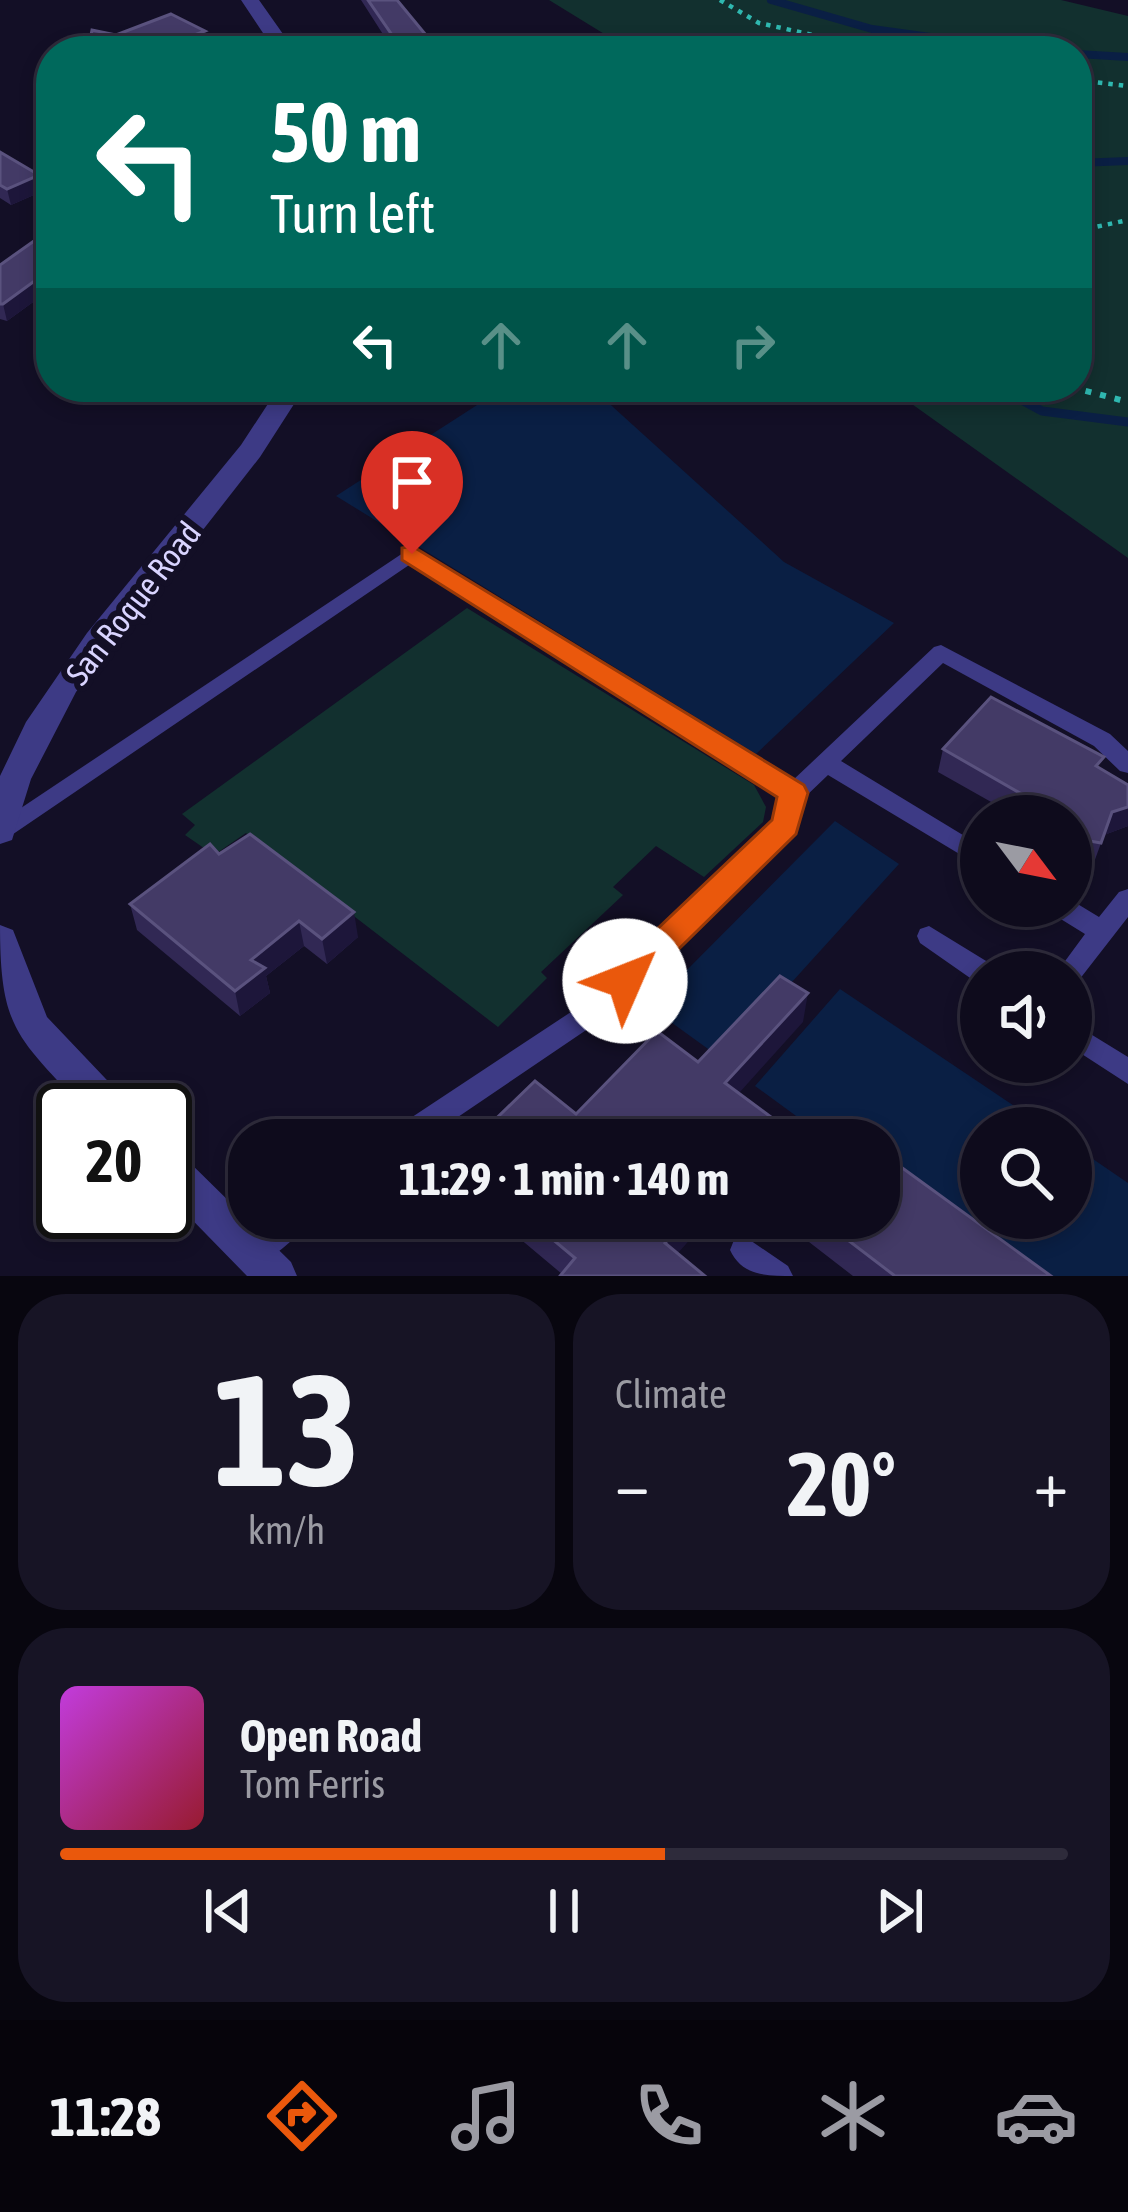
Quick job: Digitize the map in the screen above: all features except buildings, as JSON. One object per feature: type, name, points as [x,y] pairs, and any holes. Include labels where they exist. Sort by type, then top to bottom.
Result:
[{"type":"street","points":[[250,0],[275,36]]},
{"type":"street","name":"San Roque Road","points":[[0,833],[20,764],[81,663],[198,521],[281,402]]},
{"type":"street","points":[[0,940],[32,1026],[85,1083]]},
{"type":"street","points":[[192,1192],[264,1265]]},
{"type":"lane","points":[[0,833],[412,554],[794,793]]},
{"type":"lane","points":[[432,1119],[592,1012],[786,826],[794,793],[941,652],[1102,740],[1128,765]]},
{"type":"lane","points":[[825,762],[960,845]]},
{"type":"lane","points":[[1087,951],[1128,899]]},
{"type":"lane","points":[[1092,926],[1102,932]]},
{"type":"lane","points":[[929,936],[960,957]]},
{"type":"lane","points":[[1092,1047],[1128,1072]]},
{"type":"lane","points":[[264,1265],[281,1239]]},
{"type":"lane","points":[[744,1250],[778,1276]]},
{"type":"path","points":[[719,0],[759,23],[817,36]]},
{"type":"path","points":[[1092,82],[1128,86]]},
{"type":"path","points":[[1092,229],[1128,220]]},
{"type":"path","points":[[1092,393],[1128,402]]},
{"type":"green space","points":[[549,0],[1061,0],[1128,16],[1128,558],[909,402],[1092,402],[1092,36],[608,36]]},
{"type":"green space","points":[[467,608],[754,785],[766,807],[763,822],[704,877],[656,846],[613,887],[623,895],[541,972],[547,978],[498,1027],[246,833],[214,855],[185,835],[195,825],[182,814]]},
{"type":"water","points":[[482,402],[608,402],[784,562],[894,623],[756,754],[336,496]]},
{"type":"water","points":[[835,821],[899,864],[722,1059],[650,1007]]},
{"type":"water","points":[[840,989],[960,1070],[960,1083],[980,1083],[1016,1107],[960,1107],[960,1236],[900,1192],[900,1119],[800,1119],[755,1086]]},
{"type":"water","points":[[1092,1158],[1128,1183],[1128,1276],[1016,1276],[965,1239],[1092,1239]]},
{"type":"waterway","points":[[771,0],[872,29],[923,36]]},
{"type":"waterway","points":[[1092,55],[1128,57]]},
{"type":"waterway","points":[[1092,162],[1128,161]]},
{"type":"waterway","points":[[1026,402],[1042,411],[1128,422]]},
{"type":"route","points":[[412,554],[794,793],[786,826],[625,981]]}]
